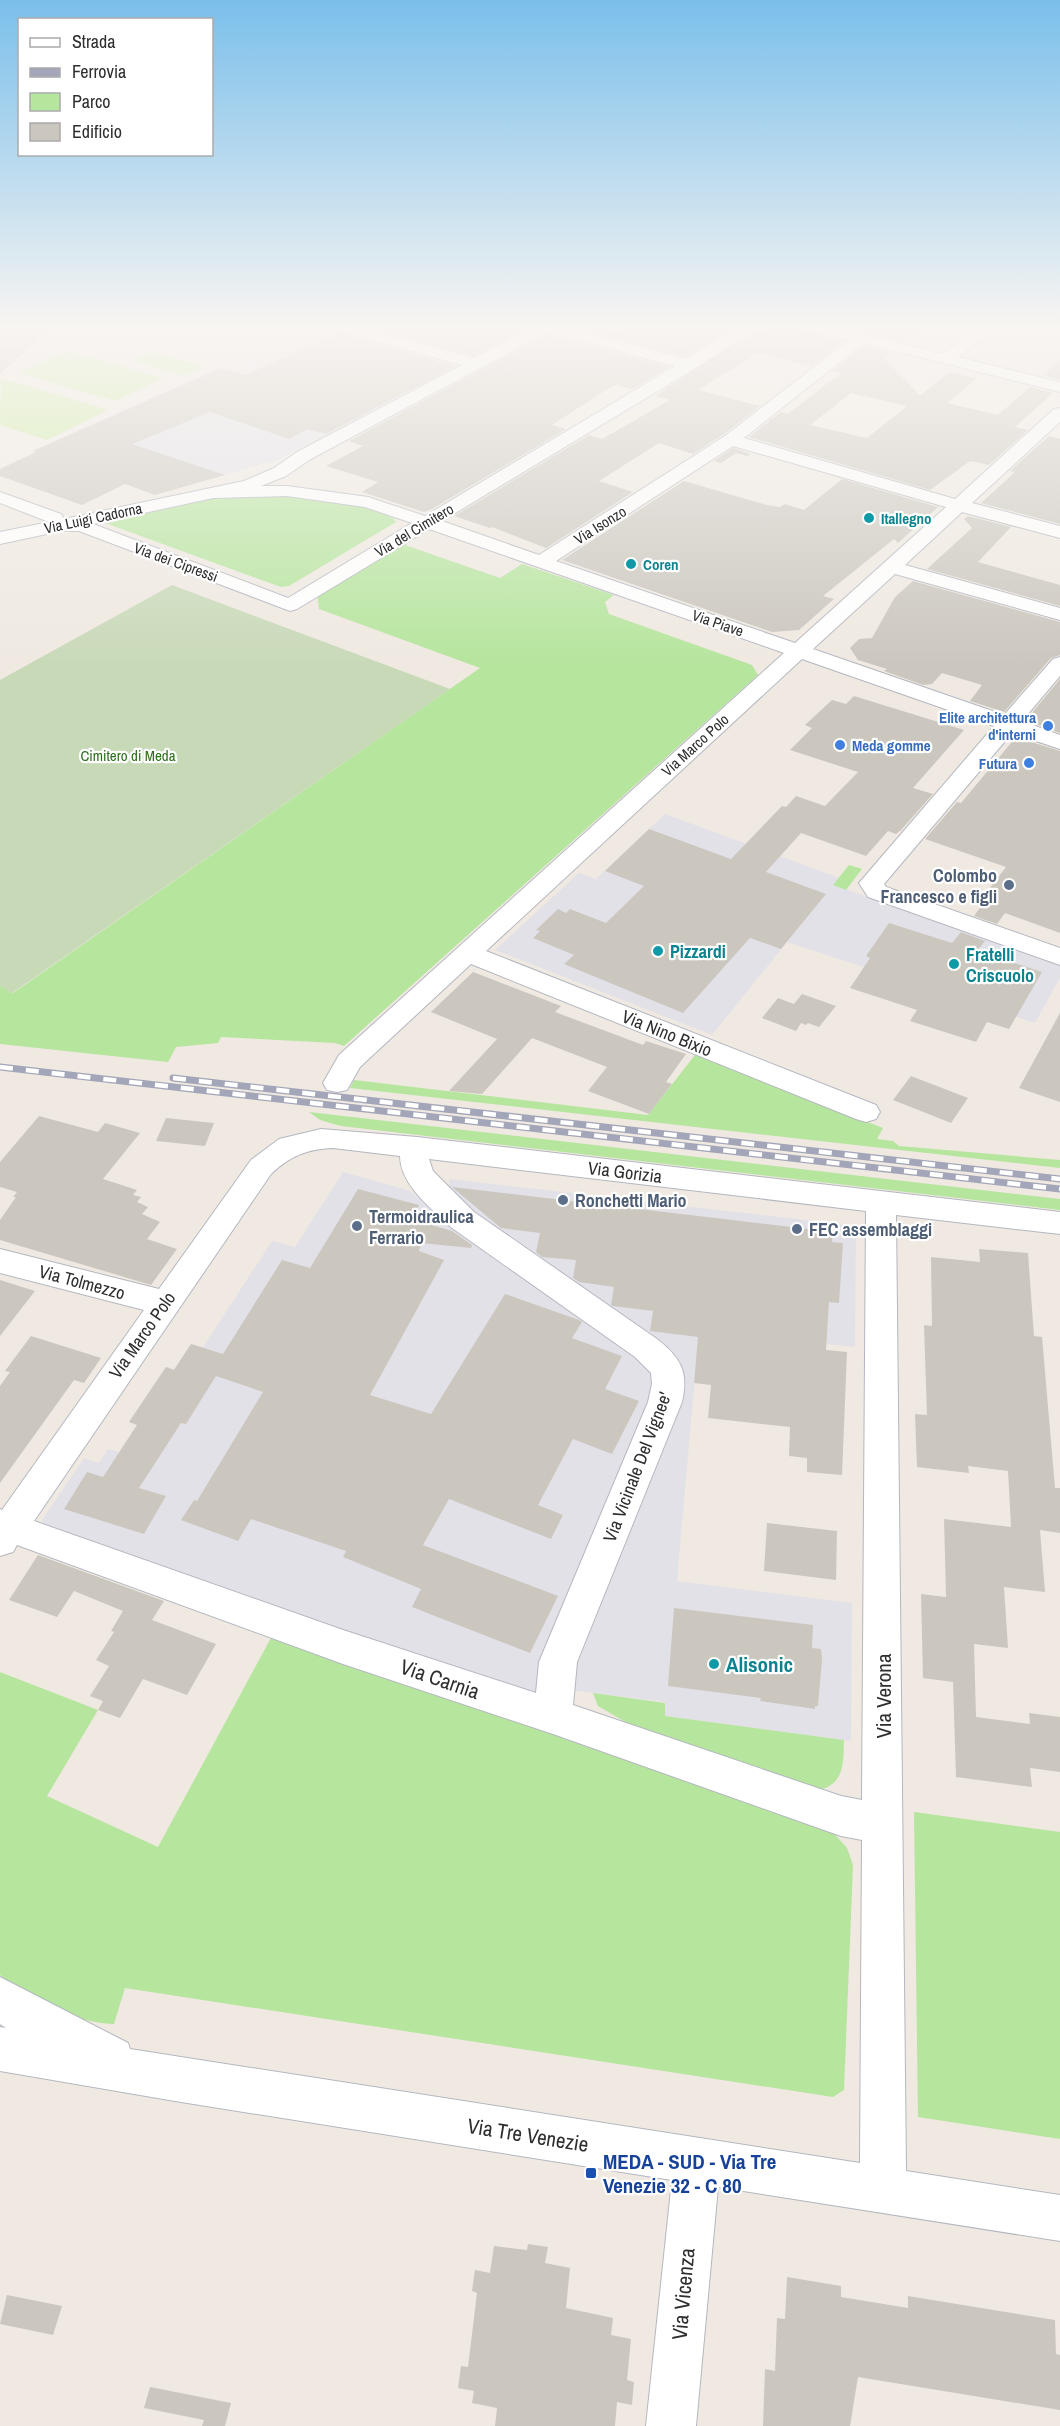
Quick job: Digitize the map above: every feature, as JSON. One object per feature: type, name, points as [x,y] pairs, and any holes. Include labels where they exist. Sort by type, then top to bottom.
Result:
[{"type":"street","name":"Via Luigi Cadorna","points":[[0,538],[58,522],[212,489],[256,482],[337,438]]},
{"type":"street","name":"Via del Cimitero","points":[[283,602],[562,438]]},
{"type":"street","name":"Via Marco Polo","points":[[337,1083],[349,1061],[1032,438]]},
{"type":"street","points":[[731,440],[958,506],[1060,532]]},
{"type":"street","name":"Via Isonzo","points":[[541,562],[731,440]]},
{"type":"street","name":"Via Luigi Cadorna","points":[[212,489],[298,459]]},
{"type":"street","name":"Via Piave","points":[[298,459],[290,469],[295,476],[324,487],[1060,742]]},
{"type":"street","name":"Via Piave","points":[[256,482],[324,487]]},
{"type":"street","name":"Via Piave","points":[[212,489],[300,492],[375,504]]},
{"type":"street","name":"Via dei Cipressi","points":[[0,497],[58,522],[82,526],[283,602]]},
{"type":"street","name":"Via Luigi Cadorna","points":[[0,530],[58,522]]},
{"type":"street","points":[[892,567],[1060,614]]},
{"type":"street","points":[[1060,663],[872,879],[871,886],[877,892],[1060,957]]},
{"type":"street","name":"Via Nino Bixio","points":[[468,953],[866,1112]]},
{"type":"street","name":"Via Gorizia","points":[[297,1142],[331,1138],[1060,1223]]},
{"type":"street","name":"Via Marco Polo","points":[[3,1530],[261,1167],[277,1152],[297,1142]]},
{"type":"street","name":"Via Vicinale Del Vignee'","points":[[417,1148],[415,1167],[427,1186],[464,1220],[509,1254],[646,1348],[664,1363],[669,1379],[665,1402],[558,1662],[553,1716]]},
{"type":"street","name":"Via Verona","points":[[881,1202],[883,2190]]},
{"type":"street","name":"Via Tolmezzo","points":[[0,1261],[165,1303]]},
{"type":"street","name":"Via Carnia","points":[[3,1530],[841,1816],[883,1824]]},
{"type":"street","name":"Via Tre Venezie","points":[[0,1999],[30,2018],[106,2057],[175,2079]]},
{"type":"street","name":"Via Tre Venezie","points":[[0,2049],[175,2079],[1060,2218]]},
{"type":"street","name":"Via Vicenza","points":[[671,2426],[697,2162]]},
{"type":"shaded area","points":[[61,438],[319,438],[275,461],[152,493],[33,451]]},
{"type":"shaded area","points":[[665,814],[840,878],[834,885],[1060,965],[1060,978],[1035,1023],[787,942],[712,1035],[495,950],[579,873],[596,879]]},
{"type":"shaded area","points":[[343,1172],[410,1191],[424,1202],[447,1193],[450,1179],[856,1226],[855,1347],[699,1330],[677,1581],[852,1603],[851,1741],[664,1716],[665,1702],[545,1687],[534,1691],[531,1700],[44,1526],[42,1520],[84,1458],[99,1463],[108,1449],[119,1452],[137,1425],[129,1422],[166,1367],[174,1369],[191,1344],[203,1347],[272,1241],[295,1247]]},
{"type":"green space","points":[[277,494],[360,506],[389,516],[396,522],[289,586],[281,587],[105,523],[113,521],[112,518],[217,496]]},
{"type":"green space","points":[[427,531],[405,545],[500,578],[522,564],[614,595],[605,602],[609,614],[752,665],[758,675],[344,1046],[335,1043],[221,1037],[218,1043],[176,1047],[168,1062],[0,1044],[0,986],[13,993],[480,668],[319,609],[317,594],[417,532]]},
{"type":"green space","name":"Cimitero di Meda","points":[[172,585],[450,689],[12,993],[0,986],[0,680]]},
{"type":"green space","points":[[849,865],[862,869],[846,890],[833,885]]},
{"type":"green space","points":[[695,1055],[883,1128],[877,1139],[893,1141],[899,1146],[1060,1160],[1060,1168],[350,1088],[354,1080],[648,1115]]},
{"type":"green space","points":[[309,1112],[1060,1199],[1060,1210],[341,1126],[320,1120]]},
{"type":"green space","points":[[272,1636],[393,1681],[471,1704],[829,1828],[847,1848],[853,1865],[844,2090],[833,2097],[125,1988],[114,2024],[98,2022],[54,2008],[26,1993],[0,1975],[0,1672],[98,1710],[47,1796],[158,1847]]},
{"type":"green space","points":[[593,1693],[665,1703],[665,1716],[844,1740],[840,1773],[832,1784],[816,1791],[651,1737],[598,1706]]},
{"type":"green space","points":[[914,1812],[1060,1832],[1060,2139],[918,2117]]},
{"type":"building","points":[[62,438],[146,438],[132,444],[225,475],[155,495],[125,484],[82,505],[0,476],[0,469],[36,452],[33,451]]},
{"type":"building","points":[[354,438],[551,438],[424,512],[362,492],[378,482],[326,466],[363,446],[349,441]]},
{"type":"building","points":[[584,438],[717,438],[693,454],[659,443],[599,481],[633,492],[546,548],[492,527],[454,516]]},
{"type":"building","points":[[753,438],[1019,438],[989,465],[970,461],[930,490]]},
{"type":"building","points":[[1047,438],[1060,439],[1060,524],[981,503],[1015,472],[1010,471]]},
{"type":"building","points":[[733,448],[751,454],[747,456],[736,453],[721,463],[714,461]]},
{"type":"building","points":[[842,479],[938,507],[898,543],[894,539],[823,596],[834,599],[799,630],[772,632],[562,560],[684,481],[767,505],[780,507],[785,504],[804,510]]},
{"type":"building","points":[[968,516],[1011,527],[978,562],[1060,585],[1060,606],[927,569],[972,528],[964,519]]},
{"type":"building","points":[[913,581],[1060,622],[1060,655],[1051,658],[1004,712],[970,701],[982,685],[942,673],[932,684],[923,685],[884,671],[887,669],[858,660],[850,648],[859,639],[872,638],[895,597]]},
{"type":"building","points":[[1060,679],[1060,733],[1026,720]]},
{"type":"building","points":[[854,696],[964,730],[913,788],[933,794],[901,830],[896,834],[888,831],[866,856],[801,833],[766,872],[826,894],[781,949],[750,938],[683,1013],[564,964],[574,955],[533,938],[540,931],[536,930],[558,909],[566,913],[570,909],[606,923],[644,886],[605,871],[649,829],[731,859],[782,806],[786,807],[796,796],[825,806],[858,772],[790,750],[812,728],[805,725],[832,700],[846,704]]},
{"type":"building","points":[[1016,737],[1060,751],[1060,933],[1005,913],[997,924],[974,916],[982,905],[978,903],[1006,867],[925,839],[957,802],[961,803]]},
{"type":"building","points":[[889,923],[952,943],[961,932],[985,941],[977,951],[1042,972],[1009,1029],[987,1022],[976,1042],[910,1021],[917,1010],[850,988],[870,958],[866,956]]},
{"type":"building","points":[[473,972],[561,1006],[555,1012],[643,1045],[646,1041],[686,1054],[666,1082],[672,1084],[649,1114],[588,1091],[607,1067],[532,1038],[482,1094],[449,1091],[497,1039],[431,1012]]},
{"type":"building","points":[[802,994],[836,1006],[819,1027],[801,1023],[796,1031],[762,1018],[778,998],[794,1004]]},
{"type":"building","points":[[1060,1013],[1060,1102],[1019,1088]]},
{"type":"building","points":[[911,1076],[968,1098],[951,1123],[893,1100]]},
{"type":"building","points":[[39,1116],[98,1132],[105,1123],[140,1133],[103,1179],[137,1190],[133,1195],[141,1197],[137,1202],[148,1207],[142,1214],[160,1222],[147,1239],[177,1249],[151,1285],[0,1240],[0,1220],[17,1192],[0,1187],[0,1162]]},
{"type":"building","points":[[166,1118],[214,1123],[205,1146],[156,1141]]},
{"type":"building","points":[[452,1187],[833,1232],[832,1242],[843,1243],[839,1303],[829,1302],[826,1350],[847,1352],[842,1475],[807,1472],[807,1458],[789,1456],[790,1427],[708,1418],[711,1385],[694,1383],[698,1337],[650,1331],[653,1311],[611,1305],[614,1287],[579,1282],[573,1278],[576,1260],[542,1257],[536,1252],[540,1233],[501,1228]]},
{"type":"building","points":[[358,1189],[419,1205],[411,1219],[452,1231],[472,1245],[471,1248],[421,1243],[419,1251],[444,1260],[370,1395],[431,1414],[505,1294],[582,1322],[572,1338],[622,1356],[605,1389],[639,1401],[612,1454],[573,1439],[538,1505],[563,1515],[551,1539],[449,1499],[423,1545],[558,1596],[530,1653],[412,1607],[421,1589],[343,1557],[346,1551],[251,1519],[238,1541],[181,1520],[194,1500],[197,1501],[263,1392],[216,1376],[186,1424],[181,1423],[139,1488],[166,1496],[144,1534],[64,1509],[87,1472],[103,1477],[137,1425],[129,1422],[166,1367],[174,1370],[191,1344],[223,1354],[282,1260],[310,1268]]},
{"type":"building","points":[[979,1249],[1028,1253],[1034,1336],[1042,1337],[1055,1488],[1060,1488],[1060,1533],[1040,1530],[1045,1592],[1004,1587],[1008,1648],[974,1644],[976,1717],[1030,1724],[1029,1713],[1060,1717],[1060,1772],[1030,1768],[1032,1787],[956,1777],[953,1682],[923,1678],[921,1594],[946,1597],[944,1519],[1011,1527],[1008,1471],[968,1466],[969,1473],[917,1467],[915,1414],[927,1415],[924,1325],[932,1326],[931,1257],[980,1262]]},
{"type":"building","points":[[0,1280],[35,1291],[0,1336]]},
{"type":"building","points":[[31,1336],[101,1358],[84,1383],[74,1380],[0,1483],[0,1386],[10,1372],[5,1371]]},
{"type":"building","points":[[767,1523],[837,1531],[836,1580],[764,1571]]},
{"type":"building","points":[[38,1555],[164,1601],[152,1620],[216,1644],[187,1695],[143,1679],[120,1718],[98,1710],[103,1701],[90,1696],[109,1666],[96,1660],[114,1632],[111,1631],[123,1611],[74,1591],[57,1617],[9,1600]]},
{"type":"building","points":[[674,1608],[813,1625],[812,1648],[821,1649],[822,1660],[818,1706],[815,1706],[815,1709],[760,1701],[761,1698],[668,1686]]},
{"type":"building","points":[[528,2244],[548,2247],[545,2263],[570,2268],[566,2308],[613,2318],[611,2335],[631,2339],[627,2380],[634,2382],[632,2405],[617,2402],[615,2426],[495,2426],[497,2408],[472,2403],[474,2391],[458,2388],[461,2366],[468,2367],[477,2293],[472,2291],[475,2270],[490,2273],[494,2246],[527,2250]]},
{"type":"building","points":[[787,2277],[841,2286],[841,2297],[908,2308],[908,2296],[1055,2320],[1056,2354],[1060,2355],[1060,2410],[858,2377],[850,2426],[763,2426],[765,2369],[775,2371],[777,2318],[785,2319]]},
{"type":"building","points":[[7,2295],[62,2306],[53,2335],[0,2324]]},
{"type":"building","points":[[150,2387],[231,2403],[225,2426],[202,2426],[204,2420],[144,2408]]},
{"type":"railway","points":[[0,1067],[1060,1189]]},
{"type":"railway","points":[[173,1078],[1060,1179]]},
{"type":"place","name":"Itallegno","points":[[869,518]]},
{"type":"place","name":"Coren","points":[[631,564]]},
{"type":"place","name":"Elite architettura d'interni","points":[[1048,726]]},
{"type":"place","name":"Meda gomme","points":[[840,745]]},
{"type":"place","name":"Futura","points":[[1029,763]]},
{"type":"place","name":"Colombo Francesco e figli","points":[[1009,885]]},
{"type":"place","name":"Pizzardi","points":[[658,951]]},
{"type":"place","name":"Fratelli Criscuolo","points":[[954,964]]},
{"type":"place","name":"Ronchetti Mario","points":[[563,1200]]},
{"type":"place","name":"Termoidraulica Ferrario","points":[[357,1226]]},
{"type":"place","name":"FEC assemblaggi","points":[[797,1229]]},
{"type":"place","name":"Alisonic","points":[[714,1664]]},
{"type":"place","name":"MEDA - SUD - Via Tre Venezie 32 - C 80","points":[[591,2173]]}]
